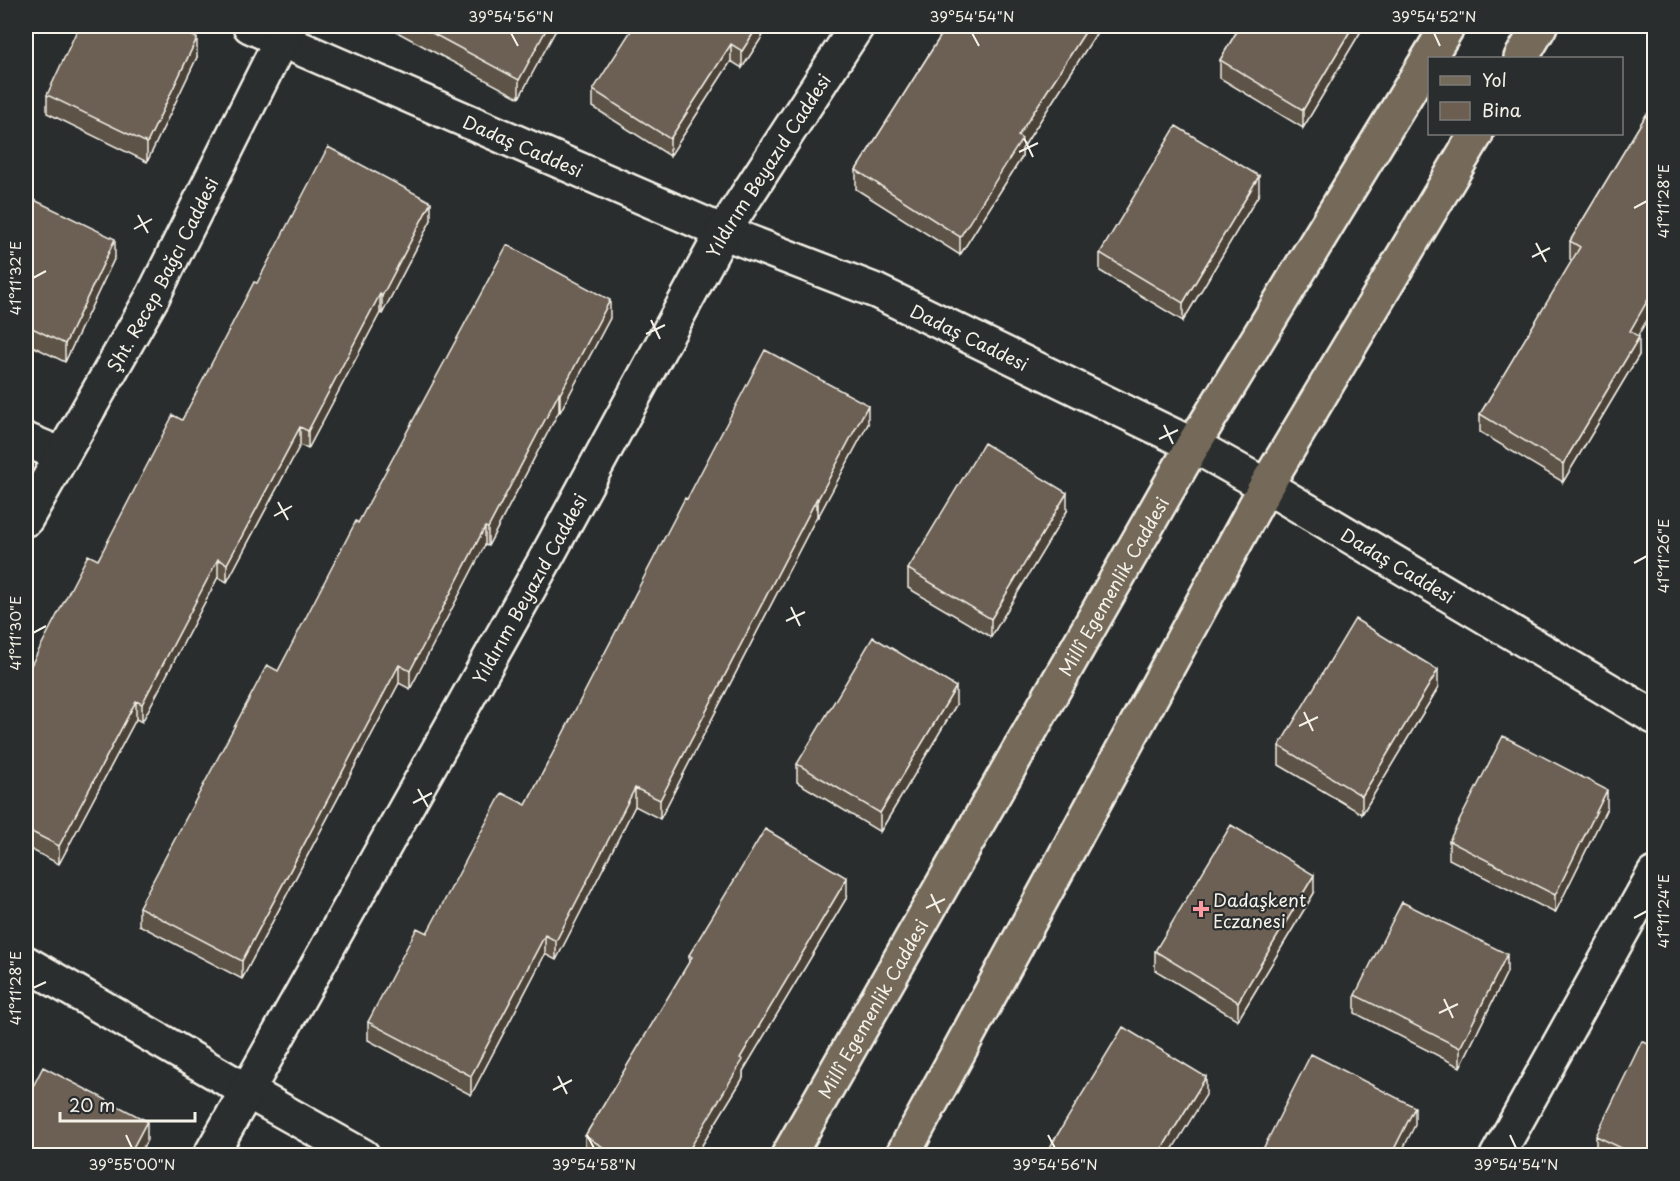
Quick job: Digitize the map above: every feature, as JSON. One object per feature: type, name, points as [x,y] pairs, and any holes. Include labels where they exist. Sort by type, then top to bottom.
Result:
[{"type":"main road","name":"Millî Egemenlik Caddesi","points":[[1429,57],[1448,26]]},
{"type":"main road","points":[[1522,57],[1540,26]]},
{"type":"main road","name":"Millî Egemenlik Caddesi","points":[[788,1155],[1193,445],[1428,59]]},
{"type":"main road","points":[[902,1155],[1266,486],[1475,135]]},
{"type":"street","name":"Dadaş Caddesi","points":[[250,26],[286,33],[723,232],[876,291],[1193,445],[1654,717]]},
{"type":"street","name":"Yıldırım Beyazıd Caddesi","points":[[210,1155],[544,562],[723,232],[856,26]]},
{"type":"street","name":"Şht. Recep Bağcı Caddesi","points":[[26,519],[153,296],[286,33]]},
{"type":"street","points":[[26,440],[62,455]]},
{"type":"street","points":[[1497,1155],[1654,874]]},
{"type":"street","points":[[26,963],[247,1092],[363,1155]]},
{"type":"building","points":[[79,26],[170,26],[197,38],[147,143],[47,95]]},
{"type":"building","points":[[419,26],[548,26],[519,80]]},
{"type":"building","points":[[634,26],[758,26],[742,51],[731,44],[670,139],[593,90]]},
{"type":"building","points":[[947,26],[1089,26],[1018,136],[1022,139],[960,237],[856,170]]},
{"type":"building","points":[[1240,26],[1353,26],[1303,110],[1220,60]]},
{"type":"building","points":[[1646,115],[1654,119],[1654,289],[1630,331],[1639,337],[1563,464],[1480,414],[1580,247],[1570,241]]},
{"type":"building","points":[[1176,126],[1259,176],[1183,303],[1100,253]]},
{"type":"building","points":[[328,147],[431,202],[308,431],[300,427],[227,564],[218,559],[142,704],[136,701],[59,846],[26,829],[26,675],[88,555],[98,560],[173,415],[182,420]]},
{"type":"building","points":[[26,196],[115,239],[65,344],[26,325]]},
{"type":"building","points":[[507,245],[610,300],[488,528],[485,527],[410,671],[399,665],[242,961],[139,907],[267,665],[278,671],[356,521],[358,523]]},
{"type":"building","points":[[765,350],[868,405],[660,800],[635,788],[556,941],[545,935],[471,1076],[368,1022],[417,928],[427,933],[502,793],[526,805],[685,498],[687,499]]},
{"type":"building","points":[[984,443],[1067,493],[991,619],[908,569]]},
{"type":"building","points":[[1355,619],[1438,670],[1362,796],[1279,746]]},
{"type":"building","points":[[873,637],[956,687],[880,813],[797,764]]},
{"type":"building","points":[[1503,736],[1607,790],[1555,895],[1449,841]]},
{"type":"building","points":[[1231,825],[1314,875],[1238,1002],[1155,951]]},
{"type":"building","points":[[765,829],[847,878],[740,1058],[743,1060],[686,1155],[616,1155],[585,1136],[692,957],[689,955]]},
{"type":"building","points":[[1402,902],[1507,954],[1460,1048],[1355,995]]},
{"type":"building","points":[[1123,1027],[1206,1077],[1158,1155],[1045,1155]]},
{"type":"building","points":[[1642,1041],[1654,1047],[1654,1155],[1636,1155],[1596,1136]]},
{"type":"building","points":[[1311,1054],[1415,1107],[1391,1155],[1260,1155]]},
{"type":"building","points":[[43,1067],[147,1121],[129,1155],[26,1155],[26,1100]]},
{"type":"place","name":"Dadaşkent Eczanesi","points":[[1201,909]]}]
